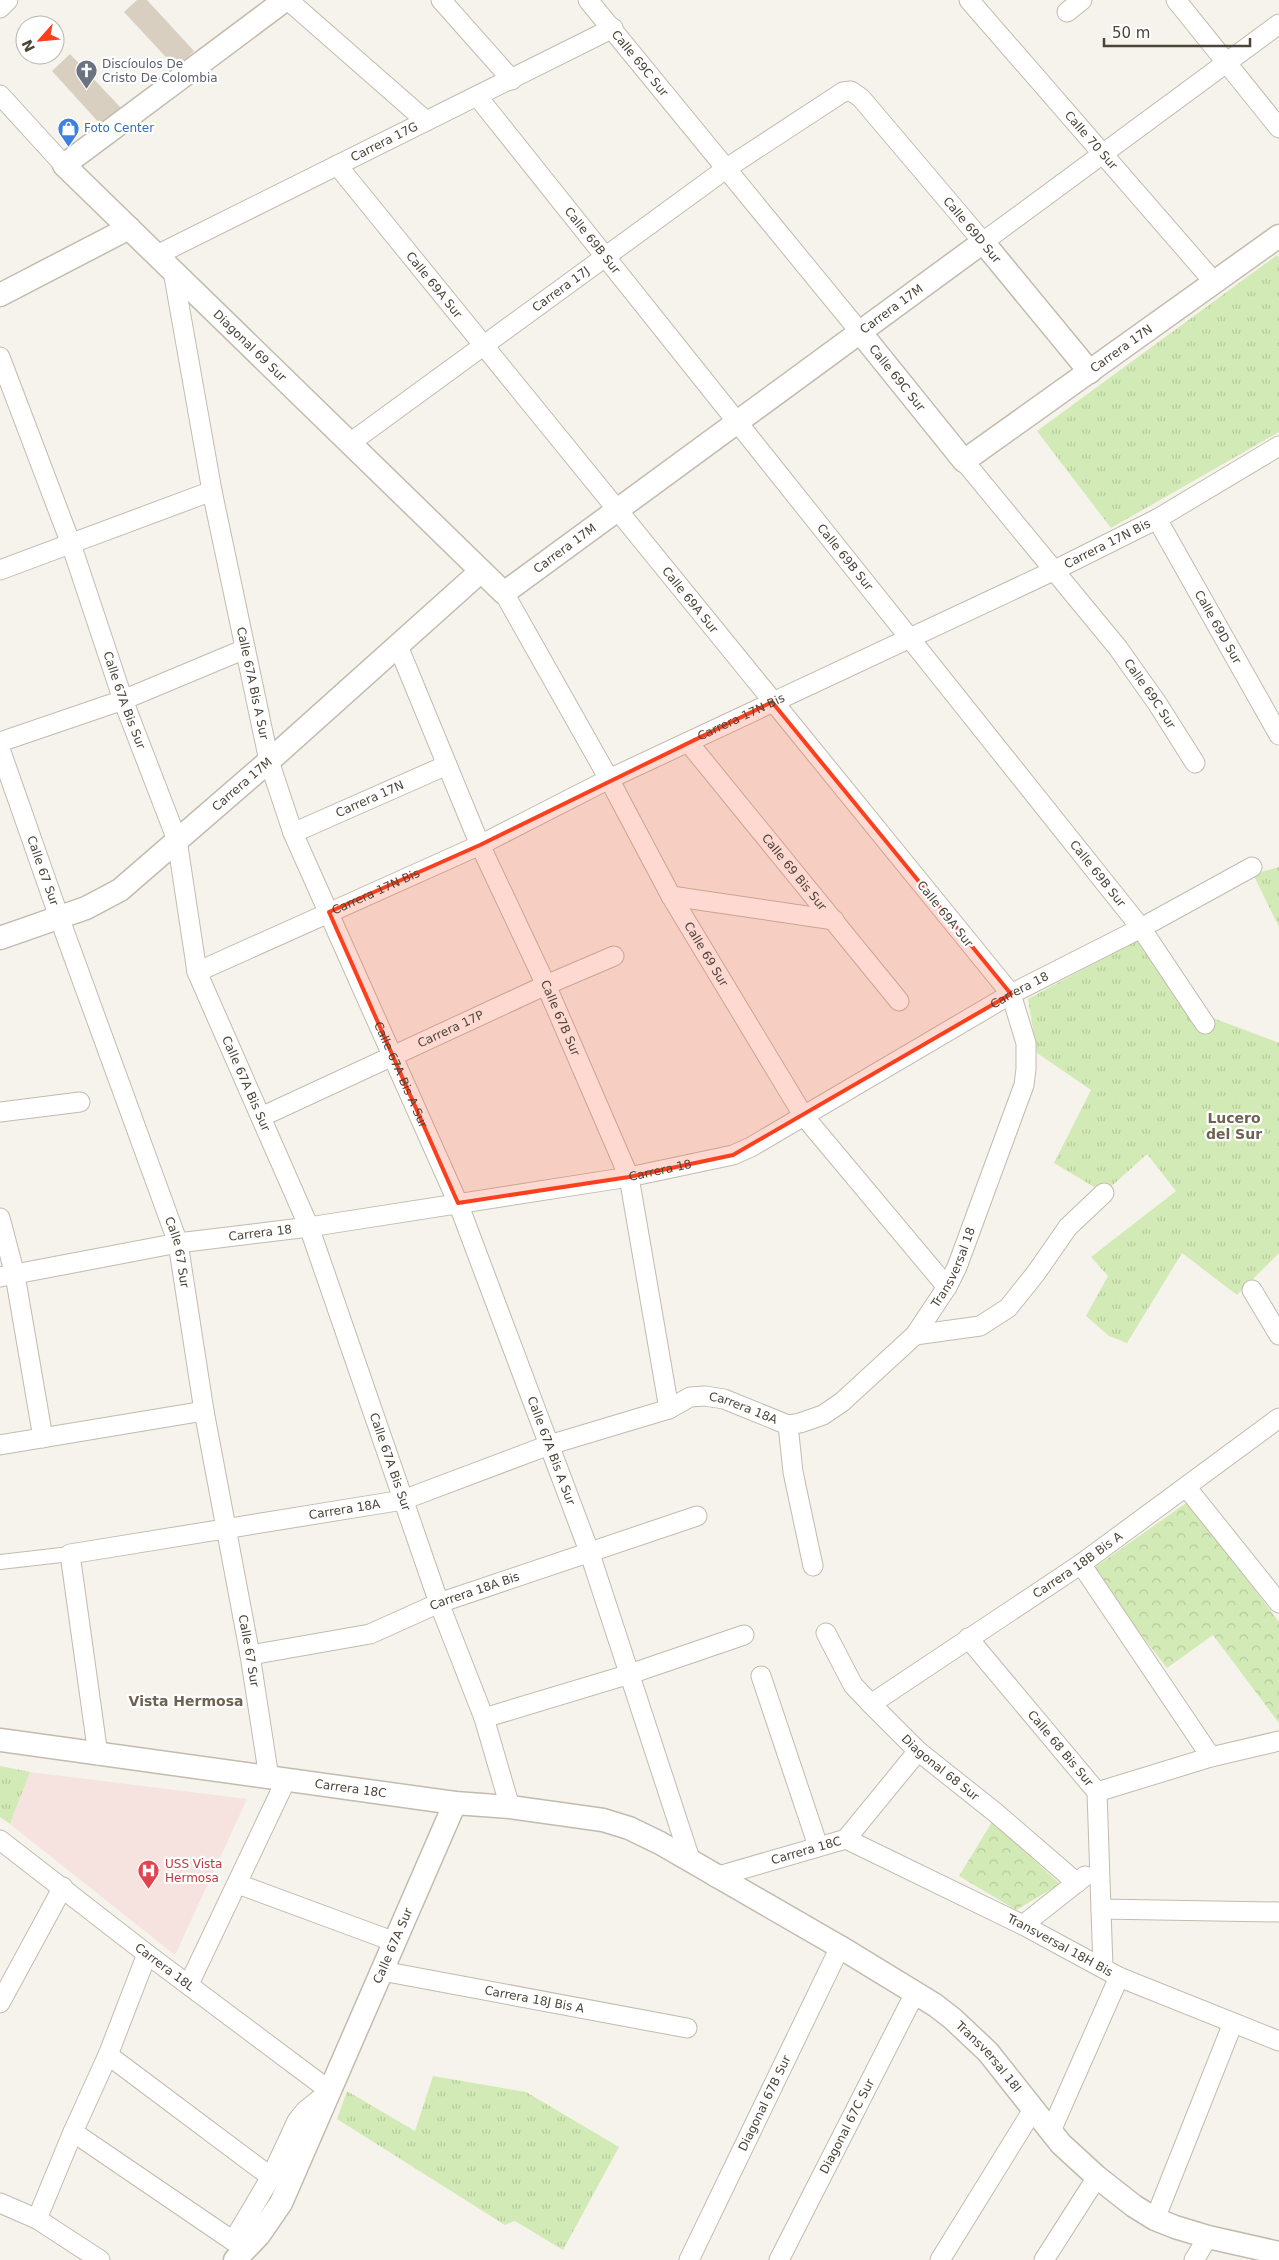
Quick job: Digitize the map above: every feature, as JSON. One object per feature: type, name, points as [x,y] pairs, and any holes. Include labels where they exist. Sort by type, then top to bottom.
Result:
[{"type":"street","points":[[0,8],[8,0]]},
{"type":"street","points":[[64,165],[286,0],[426,121]]},
{"type":"street","points":[[441,0],[512,80]]},
{"type":"street","name":"Calle 69C Sur","points":[[588,0],[613,28],[1138,674],[1195,763]]},
{"type":"street","name":"Calle 70 Sur","points":[[969,0],[1214,282]]},
{"type":"street","points":[[1067,12],[1082,0]]},
{"type":"street","points":[[1178,1],[1226,64],[1279,128]]},
{"type":"street","name":"Carrera 17M","points":[[504,593],[1279,24]]},
{"type":"street","name":"Carrera 17G","points":[[156,255],[512,80],[613,28]]},
{"type":"street","name":"Carrera 17J","points":[[350,443],[727,168],[843,92],[851,91]]},
{"type":"street","name":"Calle 69D Sur","points":[[851,91],[861,98],[1090,372]]},
{"type":"street","name":"Diagonal 69 Sur","points":[[0,95],[64,165],[504,593]]},
{"type":"street","name":"Calle 69B Sur","points":[[477,96],[1141,928],[1205,1024]]},
{"type":"street","name":"Calle 69A Sur","points":[[337,165],[1011,994],[1026,1043]]},
{"type":"street","points":[[0,295],[129,228]]},
{"type":"street","name":"Carrera 17N","points":[[964,461],[1279,236]]},
{"type":"street","name":"Calle 67A Bis A Sur","points":[[173,271],[212,491],[269,761],[293,833],[458,1203],[589,1551],[691,1862]]},
{"type":"street","name":"Calle 67A Bis Sur","points":[[0,357],[70,544],[123,700],[177,840],[197,972],[308,1227],[439,1603],[484,1718],[510,1806]]},
{"type":"street","name":"Carrera 17N Bis","points":[[197,972],[480,845],[609,779],[1053,571],[1157,519],[1279,446]]},
{"type":"street","points":[[0,570],[212,491]]},
{"type":"street","name":"Calle 69D Sur","points":[[1157,519],[1279,735]]},
{"type":"street","name":"Carrera 17M","points":[[0,938],[104,900],[120,890],[269,761],[481,571]]},
{"type":"street","name":"Calle 69 Sur","points":[[504,593],[609,779],[671,896],[803,1115],[947,1287]]},
{"type":"street","name":"Calle 67B Sur","points":[[398,646],[480,845],[546,985],[629,1177],[669,1409]]},
{"type":"street","points":[[0,742],[123,700],[245,649]]},
{"type":"street","name":"Calle 69 Bis Sur","points":[[688,742],[899,1001]]},
{"type":"street","name":"Calle 67 Sur","points":[[0,749],[178,1243],[204,1411],[250,1655],[278,1779]]},
{"type":"street","name":"Carrera 17N","points":[[293,833],[447,765]]},
{"type":"street","name":"Carrera 18","points":[[8,1276],[178,1243],[308,1227],[629,1177],[733,1154],[751,1147],[1011,994],[1141,928],[1252,868]]},
{"type":"street","points":[[671,896],[834,920]]},
{"type":"street","name":"Carrera 17P","points":[[261,1117],[546,985],[614,956]]},
{"type":"street","name":"Transversal 18","points":[[788,1425],[812,1420],[842,1402],[915,1336],[947,1287],[967,1241],[1019,1100],[1026,1069],[1026,1043]]},
{"type":"street","points":[[0,1112],[80,1102]]},
{"type":"street","points":[[915,1336],[980,1326],[1008,1308],[1036,1273],[1068,1227],[1104,1193]]},
{"type":"street","points":[[0,1218],[8,1276],[43,1438]]},
{"type":"street","points":[[1252,1290],[1279,1335]]},
{"type":"street","name":"Carrera 18A","points":[[0,1562],[70,1554],[403,1500],[549,1444],[669,1409],[690,1397],[705,1396],[724,1399],[788,1425]]},
{"type":"street","points":[[0,1445],[204,1411]]},
{"type":"street","name":"Carrera 18B Bis A","points":[[870,1704],[1081,1564],[1187,1488],[1279,1418]]},
{"type":"street","points":[[788,1425],[793,1472],[812,1566]]},
{"type":"street","points":[[1187,1488],[1279,1603]]},
{"type":"street","name":"Carrera 18A Bis","points":[[250,1655],[370,1634],[439,1603],[697,1516]]},
{"type":"street","points":[[70,1554],[98,1755]]},
{"type":"street","points":[[1081,1564],[1211,1757]]},
{"type":"street","name":"Diagonal 68 Sur","points":[[826,1633],[853,1685],[918,1752],[996,1813],[1077,1883]]},
{"type":"street","points":[[484,1718],[630,1674],[744,1636]]},
{"type":"street","name":"Calle 68 Bis Sur","points":[[968,1638],[1097,1792],[1101,1909],[1111,1973]]},
{"type":"street","points":[[761,1676],[818,1846]]},
{"type":"street","name":"Carrera 18C","points":[[0,1740],[455,1803],[510,1806],[616,1823],[660,1843],[691,1862]]},
{"type":"street","points":[[1097,1792],[1211,1757],[1279,1741]]},
{"type":"street","name":"Carrera 18C","points":[[715,1877],[846,1839],[918,1752]]},
{"type":"street","points":[[188,1984],[238,1884],[278,1779]]},
{"type":"street","name":"Calle 67A Sur","points":[[234,2250],[259,2235],[281,2203],[455,1803]]},
{"type":"street","name":"Transversal 18H Bis","points":[[846,1839],[1023,1925],[1111,1973],[1279,2041]]},
{"type":"street","name":"Carrera 18L","points":[[0,1840],[147,1954],[330,2090]]},
{"type":"street","name":"Transversal 18I","points":[[691,1862],[840,1947],[947,2014],[971,2034],[1034,2108],[1051,2131],[1097,2177],[1134,2206],[1155,2219],[1208,2237],[1277,2247]]},
{"type":"street","points":[[1023,1925],[1100,1864]]},
{"type":"street","points":[[238,1884],[395,1942]]},
{"type":"street","points":[[0,2003],[62,1887]]},
{"type":"street","points":[[1101,1909],[1279,1912]]},
{"type":"street","name":"Diagonal 67B Sur","points":[[689,2260],[840,1947]]},
{"type":"street","points":[[37,2219],[108,2054],[147,1954]]},
{"type":"street","name":"Carrera 18J Bis A","points":[[382,1971],[687,2028]]},
{"type":"street","points":[[1051,2131],[1111,1973]]},
{"type":"street","name":"Diagonal 67C Sur","points":[[779,2260],[916,1993]]},
{"type":"street","points":[[1155,2219],[1233,2023]]},
{"type":"street","points":[[108,2054],[271,2178]]},
{"type":"street","name":"Calle 67A Sur","points":[[234,2250],[271,2178],[297,2121],[330,2090]]},
{"type":"street","points":[[940,2260],[1034,2108]]},
{"type":"street","points":[[73,2132],[234,2250]]},
{"type":"street","points":[[1044,2260],[1097,2177]]},
{"type":"street","points":[[0,2203],[37,2219],[100,2260]]},
{"type":"street","points":[[1194,2260],[1208,2237]]},
{"type":"highlighted area","points":[[772,702],[1011,994],[733,1155],[629,1177],[458,1203],[329,912],[480,845]]},
{"type":"shaded area","name":"USS Vista Hermosa","points":[[30,1772],[247,1799],[175,1955],[10,1824]]},
{"type":"green space","points":[[1277,255],[1279,258],[1279,432],[1111,528],[1037,431]]},
{"type":"green space","points":[[1279,867],[1279,927],[1253,874]]},
{"type":"green space","points":[[1147,935],[1213,1018],[1279,1043],[1279,1253],[1237,1295],[1182,1253],[1127,1343],[1109,1336],[1086,1316],[1108,1276],[1091,1257],[1176,1191],[1147,1154],[1104,1193],[1054,1163],[1091,1090],[1037,1053],[1028,999]]},
{"type":"green space","points":[[1189,1501],[1279,1622],[1279,1723],[1213,1635],[1167,1668],[1091,1570]]},
{"type":"green space","points":[[0,1766],[30,1772],[10,1824],[0,1817]]},
{"type":"green space","points":[[992,1822],[1060,1884],[1016,1910],[959,1876]]},
{"type":"green space","points":[[433,2076],[526,2092],[619,2147],[563,2250],[515,2221],[505,2225],[337,2119],[347,2091],[415,2131]]},
{"type":"building","points":[[137,0],[147,0],[194,51],[176,68],[124,12]]},
{"type":"building","name":"Discíoulos De Cristo De Colombia","points":[[70,54],[121,108],[102,126],[52,71],[58,65],[65,65],[65,59]]},
{"type":"place","name":"Discíoulos De Cristo De Colombia","points":[[86,90]]},
{"type":"place","name":"Foto Center","points":[[68,147]]},
{"type":"place","name":"USS Vista Hermosa","points":[[149,1890]]},
{"type":"district","name":"Lucero del Sur","points":[[1234,1126]]},
{"type":"district","name":"Vista Hermosa","points":[[186,1701]]}]
